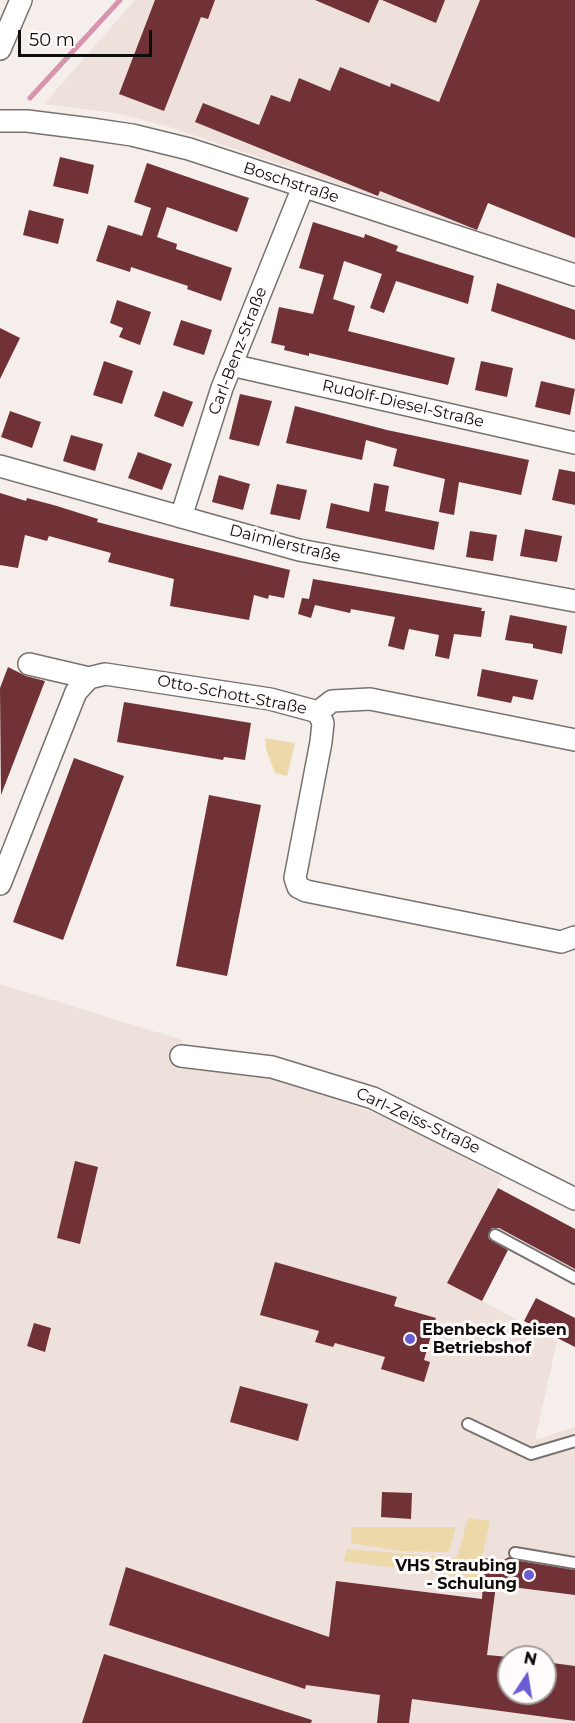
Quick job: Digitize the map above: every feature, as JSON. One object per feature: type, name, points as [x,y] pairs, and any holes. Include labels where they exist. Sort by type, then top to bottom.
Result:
[{"type":"street","points":[[0,49],[21,0]]},
{"type":"street","name":"Boschstraße","points":[[0,121],[27,121],[132,135],[189,149],[575,275]]},
{"type":"street","name":"Carl-Benz-Straße","points":[[181,517],[231,366],[303,187]]},
{"type":"street","name":"Rudolf-Diesel-Straße","points":[[231,366],[575,443]]},
{"type":"street","name":"Daimlerstraße","points":[[0,465],[299,550],[575,601]]},
{"type":"street","name":"Otto-Schott-Straße","points":[[29,664],[89,678],[105,675],[138,678],[270,699],[318,712],[323,723],[321,742],[297,862],[295,878],[298,887],[306,891],[561,942],[575,937]]},
{"type":"street","points":[[0,884],[76,692],[89,678]]},
{"type":"street","points":[[318,712],[332,701],[370,699],[575,740]]},
{"type":"street","name":"Carl-Zeiss-Straße","points":[[181,1056],[272,1066],[374,1098],[575,1200]]},
{"type":"lane","points":[[495,1235],[575,1278]]},
{"type":"lane","points":[[468,1424],[531,1454],[575,1442]]},
{"type":"lane","points":[[515,1553],[575,1563]]},
{"type":"shaded area","points":[[135,0],[575,0],[486,204],[477,231],[170,127],[116,113],[44,104]]},
{"type":"shaded area","points":[[265,738],[295,743],[287,776],[275,773],[266,749]]},
{"type":"shaded area","points":[[0,984],[182,1040],[181,1056],[176,1069],[251,1072],[307,1089],[396,1121],[502,1178],[448,1283],[557,1341],[535,1440],[575,1427],[575,1723],[0,1723]]},
{"type":"shaded area","points":[[468,1518],[490,1521],[477,1579],[344,1561],[347,1549],[457,1558]]},
{"type":"shaded area","points":[[351,1527],[456,1527],[449,1552],[400,1551],[351,1543]]},
{"type":"building","points":[[155,0],[215,0],[208,19],[201,17],[164,111],[119,94]]},
{"type":"building","points":[[315,0],[379,0],[369,23]]},
{"type":"building","points":[[382,0],[445,0],[436,23]]},
{"type":"building","points":[[480,0],[575,0],[575,238],[488,203],[477,230],[380,191],[378,196],[195,122],[203,103],[259,125],[271,95],[290,102],[299,78],[330,91],[340,67],[390,87],[391,83],[439,102]]},
{"type":"building","points":[[60,157],[94,165],[88,194],[53,186]]},
{"type":"building","points":[[147,163],[249,198],[237,232],[167,207],[157,237],[177,244],[176,249],[232,268],[221,301],[187,289],[188,286],[131,267],[130,272],[96,261],[108,225],[142,236],[151,208],[134,202]]},
{"type":"building","points":[[29,210],[64,219],[58,244],[23,235]]},
{"type":"building","points":[[313,222],[364,238],[365,234],[398,246],[396,251],[474,276],[468,304],[396,281],[384,313],[370,308],[382,274],[344,261],[333,299],[355,306],[348,331],[455,358],[448,385],[309,353],[309,356],[284,350],[285,346],[271,343],[279,307],[313,314],[324,275],[299,268]]},
{"type":"building","points":[[497,283],[575,310],[575,340],[491,311]]},
{"type":"building","points":[[117,300],[151,312],[140,345],[119,337],[123,328],[110,323]]},
{"type":"building","points":[[181,320],[212,330],[204,355],[173,345]]},
{"type":"building","points":[[0,328],[20,338],[0,379]]},
{"type":"building","points":[[104,361],[133,371],[122,404],[93,395]]},
{"type":"building","points":[[481,361],[513,368],[507,397],[475,390]]},
{"type":"building","points":[[541,381],[575,389],[570,415],[535,407]]},
{"type":"building","points":[[163,391],[193,402],[183,427],[154,416]]},
{"type":"building","points":[[240,394],[272,401],[259,446],[229,439]]},
{"type":"building","points":[[295,406],[387,430],[529,460],[521,495],[459,482],[454,515],[439,512],[445,479],[393,466],[397,449],[366,440],[362,460],[286,443]]},
{"type":"building","points":[[10,411],[41,422],[32,448],[1,437]]},
{"type":"building","points":[[71,435],[103,444],[95,471],[63,461]]},
{"type":"building","points":[[138,452],[172,464],[162,490],[128,478]]},
{"type":"building","points":[[559,469],[575,472],[575,505],[552,500]]},
{"type":"building","points":[[219,475],[250,484],[243,510],[212,502]]},
{"type":"building","points":[[374,483],[389,486],[385,511],[439,522],[434,550],[326,528],[331,503],[369,512]]},
{"type":"building","points":[[277,484],[307,490],[300,520],[270,514]]},
{"type":"building","points":[[0,493],[26,501],[27,498],[57,506],[98,519],[97,522],[290,570],[284,598],[269,595],[268,599],[254,595],[249,620],[170,606],[174,579],[108,562],[111,553],[49,536],[47,541],[25,535],[18,568],[0,565]]},
{"type":"building","points":[[525,529],[562,536],[557,562],[520,556]]},
{"type":"building","points":[[470,531],[497,535],[493,561],[466,557]]},
{"type":"building","points":[[313,579],[482,608],[481,611],[485,611],[481,637],[454,634],[449,659],[435,656],[439,635],[409,629],[404,650],[388,646],[395,617],[351,609],[350,613],[315,605],[311,618],[298,614],[302,598],[309,599]]},
{"type":"building","points":[[510,615],[567,626],[562,654],[533,648],[533,644],[505,640]]},
{"type":"building","points":[[8,667],[26,676],[45,681],[1,795],[0,688]]},
{"type":"building","points":[[482,669],[538,680],[533,700],[513,696],[511,703],[477,696]]},
{"type":"building","points":[[124,702],[251,723],[245,760],[224,757],[223,760],[117,742]]},
{"type":"building","points":[[74,758],[124,776],[63,940],[13,922]]},
{"type":"building","points":[[209,795],[261,805],[227,976],[176,966]]},
{"type":"building","points":[[75,1161],[98,1167],[80,1244],[57,1238]]},
{"type":"building","points":[[498,1188],[575,1229],[575,1269],[499,1228],[492,1228],[488,1235],[489,1239],[508,1250],[482,1301],[447,1283]]},
{"type":"building","points":[[275,1262],[397,1297],[394,1306],[436,1318],[424,1360],[430,1362],[424,1382],[381,1369],[385,1357],[335,1343],[333,1347],[315,1342],[319,1331],[260,1315]]},
{"type":"building","points":[[536,1298],[575,1318],[575,1347],[524,1321]]},
{"type":"building","points":[[34,1323],[51,1328],[45,1352],[27,1346]]},
{"type":"building","points":[[240,1386],[308,1404],[298,1441],[230,1422]]},
{"type":"building","points":[[382,1492],[412,1493],[411,1519],[381,1517]]},
{"type":"building","points":[[509,1557],[514,1560],[575,1570],[575,1595],[496,1585],[487,1655],[497,1656],[497,1705],[557,1705],[557,1664],[575,1666],[575,1721],[412,1699],[409,1723],[377,1723],[380,1695],[306,1685],[305,1689],[109,1625],[126,1567],[329,1637],[336,1581],[482,1599],[484,1558],[502,1561]]},
{"type":"building","points":[[104,1654],[312,1720],[311,1723],[82,1723]]},
{"type":"waterway","points":[[30,98],[120,0]]},
{"type":"place","name":"Ebenbeck Reisen - Betriebshof","points":[[410,1339]]},
{"type":"place","name":"VHS Straubing - Schulung","points":[[529,1575]]}]
